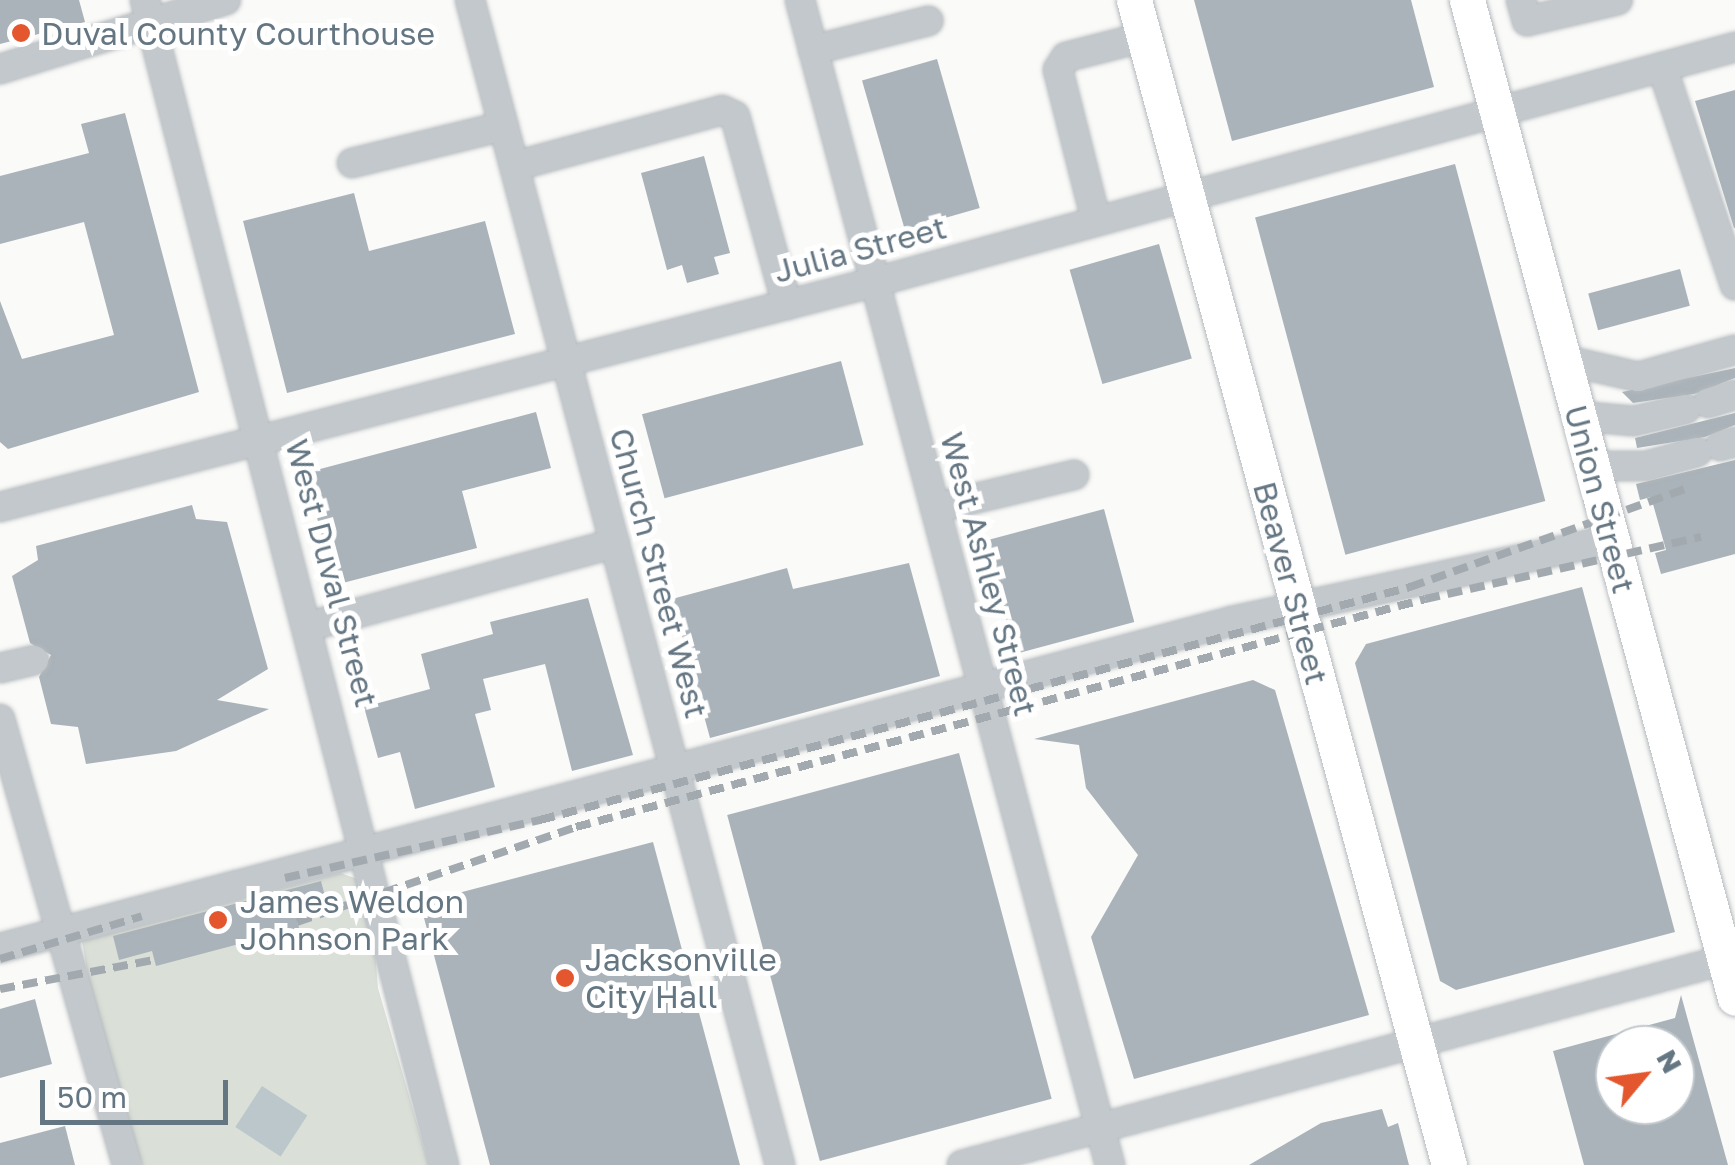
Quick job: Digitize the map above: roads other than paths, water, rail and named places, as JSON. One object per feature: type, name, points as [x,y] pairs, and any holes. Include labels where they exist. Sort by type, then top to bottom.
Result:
[{"type":"main road","name":"Beaver Street","points":[[1134,0],[1449,1165]]},
{"type":"main road","name":"Union Street","points":[[1466,0],[1611,540],[1730,958],[1735,998]]},
{"type":"street","points":[[0,69],[148,12],[226,0]]},
{"type":"street","name":"Church Street West","points":[[470,0],[780,1165]]},
{"type":"street","name":"West Ashley Street","points":[[800,0],[1110,1165]]},
{"type":"street","points":[[1521,0],[1527,21],[1618,0]]},
{"type":"street","name":"West Duval Street","points":[[148,12],[368,850],[444,1165]]},
{"type":"street","points":[[813,50],[928,21]]},
{"type":"street","points":[[1096,220],[1058,70],[1066,58],[1144,37]]},
{"type":"street","name":"Julia Street","points":[[0,508],[875,282],[1735,47]]},
{"type":"street","points":[[1662,67],[1735,285]]},
{"type":"street","points":[[514,166],[722,110],[735,116],[787,305]]},
{"type":"street","points":[[352,163],[504,126]]},
{"type":"street","points":[[1564,360],[1638,377],[1735,350]]},
{"type":"street","points":[[1578,416],[1634,421],[1710,403]]},
{"type":"street","points":[[1591,466],[1646,466],[1717,447]]},
{"type":"street","points":[[935,508],[1074,475]]},
{"type":"street","points":[[0,948],[1298,605],[1611,540]]},
{"type":"street","points":[[310,626],[615,543]]},
{"type":"street","points":[[0,668],[34,660]]},
{"type":"street","points":[[0,719],[56,933],[127,1165]]},
{"type":"street","points":[[962,1165],[1730,958]]},
{"type":"railway","points":[[285,878],[540,820],[1410,587],[1688,488]]},
{"type":"railway","points":[[297,922],[576,827],[1425,599],[1701,537]]},
{"type":"railway","points":[[0,959],[142,916]]},
{"type":"railway","points":[[0,989],[154,960]]},
{"type":"place","name":"Duval County Courthouse","points":[[21,33]]},
{"type":"place","name":"James Weldon Johnson Park","points":[[218,920]]},
{"type":"place","name":"Jacksonville City Hall","points":[[565,978]]}]
